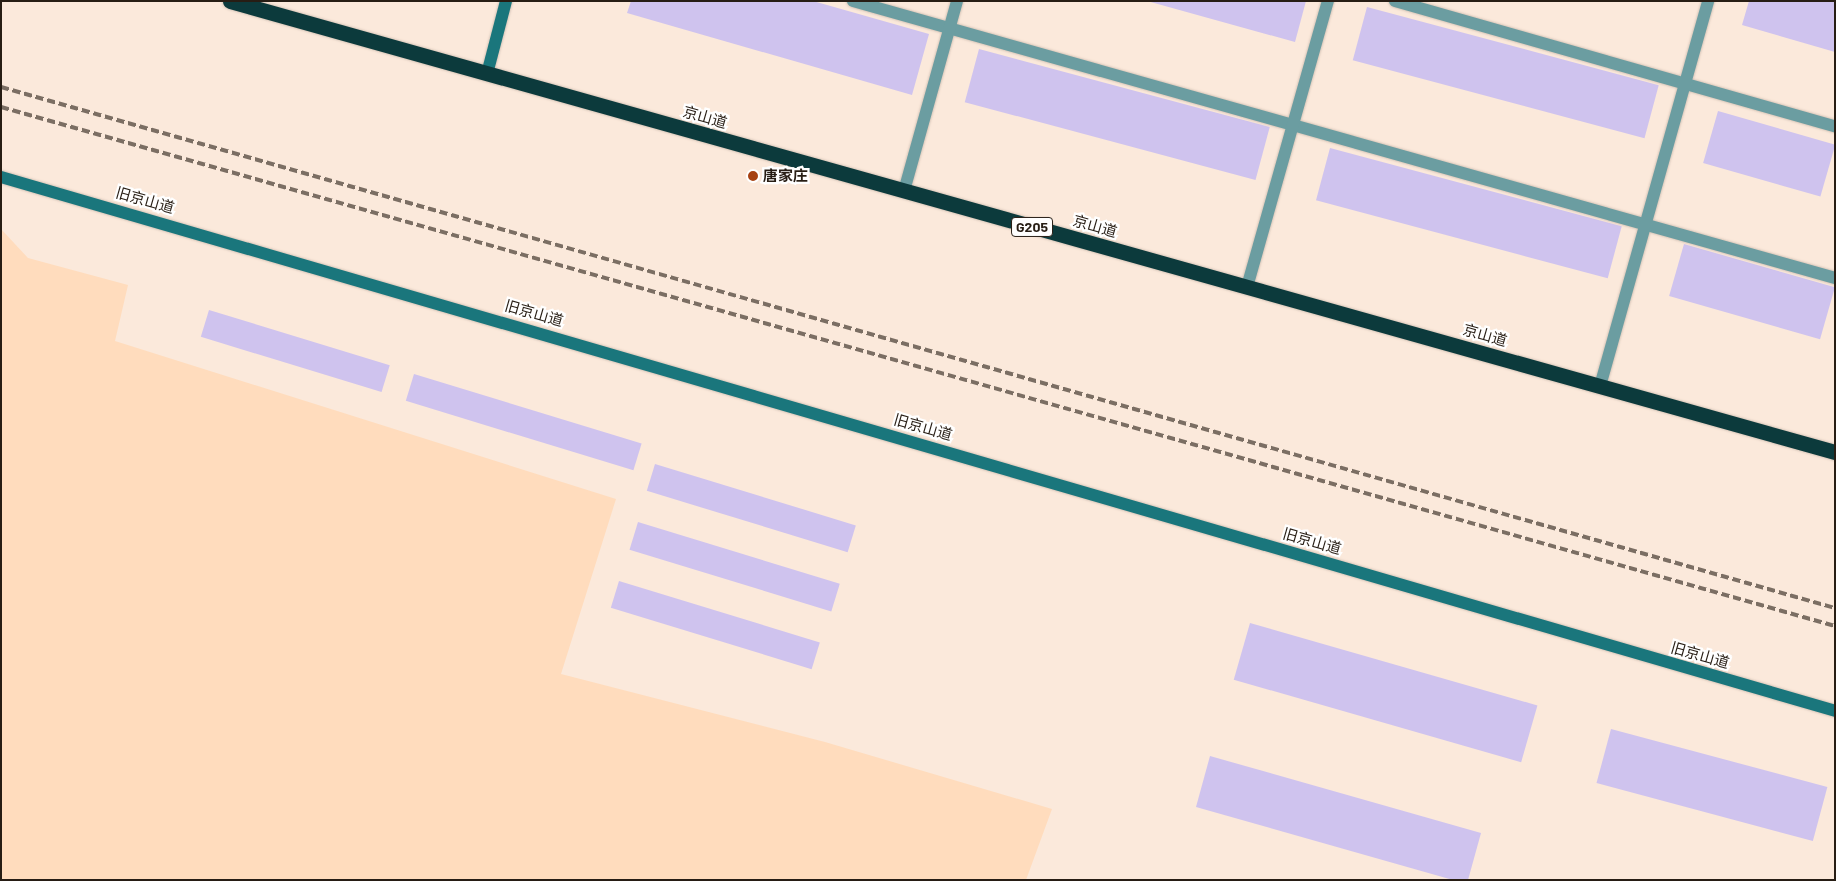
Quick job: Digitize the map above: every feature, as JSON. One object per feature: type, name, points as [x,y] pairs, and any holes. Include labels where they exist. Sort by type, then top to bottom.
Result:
[{"type":"highway","name":"京山道","points":[[230,1],[1835,452]]},
{"type":"street","points":[[486,74],[506,1]]},
{"type":"street","name":"旧京山道","points":[[1,177],[1835,711]]},
{"type":"lane","points":[[852,1],[1835,278]]},
{"type":"lane","points":[[904,191],[957,1]]},
{"type":"lane","points":[[1247,287],[1328,1]]},
{"type":"lane","points":[[1395,1],[1835,126]]},
{"type":"lane","points":[[1600,386],[1708,1]]},
{"type":"shaded area","points":[[1,229],[28,258],[128,285],[115,341],[616,499],[561,674],[825,742],[1052,809],[1026,880],[1,880]]},
{"type":"building","points":[[631,1],[813,1],[929,34],[912,95],[627,13]]},
{"type":"building","points":[[1147,1],[1306,1],[1295,42]]},
{"type":"building","points":[[1749,1],[1835,1],[1835,52],[1742,25]]},
{"type":"building","points":[[1367,7],[1659,85],[1644,138],[1353,60]]},
{"type":"building","points":[[979,49],[1270,127],[1256,180],[965,102]]},
{"type":"building","points":[[1718,111],[1835,145],[1820,197],[1703,163]]},
{"type":"building","points":[[1330,148],[1622,226],[1608,278],[1316,200]]},
{"type":"building","points":[[1684,244],[1835,287],[1820,339],[1669,296]]},
{"type":"building","points":[[209,310],[390,365],[382,392],[201,337]]},
{"type":"building","points":[[414,374],[642,444],[633,470],[406,401]]},
{"type":"building","points":[[655,464],[856,525],[848,552],[647,491]]},
{"type":"building","points":[[638,522],[840,584],[831,611],[630,550]]},
{"type":"building","points":[[619,581],[820,642],[812,669],[611,608]]},
{"type":"building","points":[[1250,623],[1537,705],[1521,762],[1234,680]]},
{"type":"building","points":[[1611,729],[1827,787],[1813,841],[1597,783]]},
{"type":"building","points":[[1210,756],[1481,833],[1468,880],[1453,880],[1196,807]]},
{"type":"railway","points":[[1,87],[1835,608]]},
{"type":"railway","points":[[1,107],[1835,626]]},
{"type":"place","name":"唐家庄","points":[[753,176]]}]
